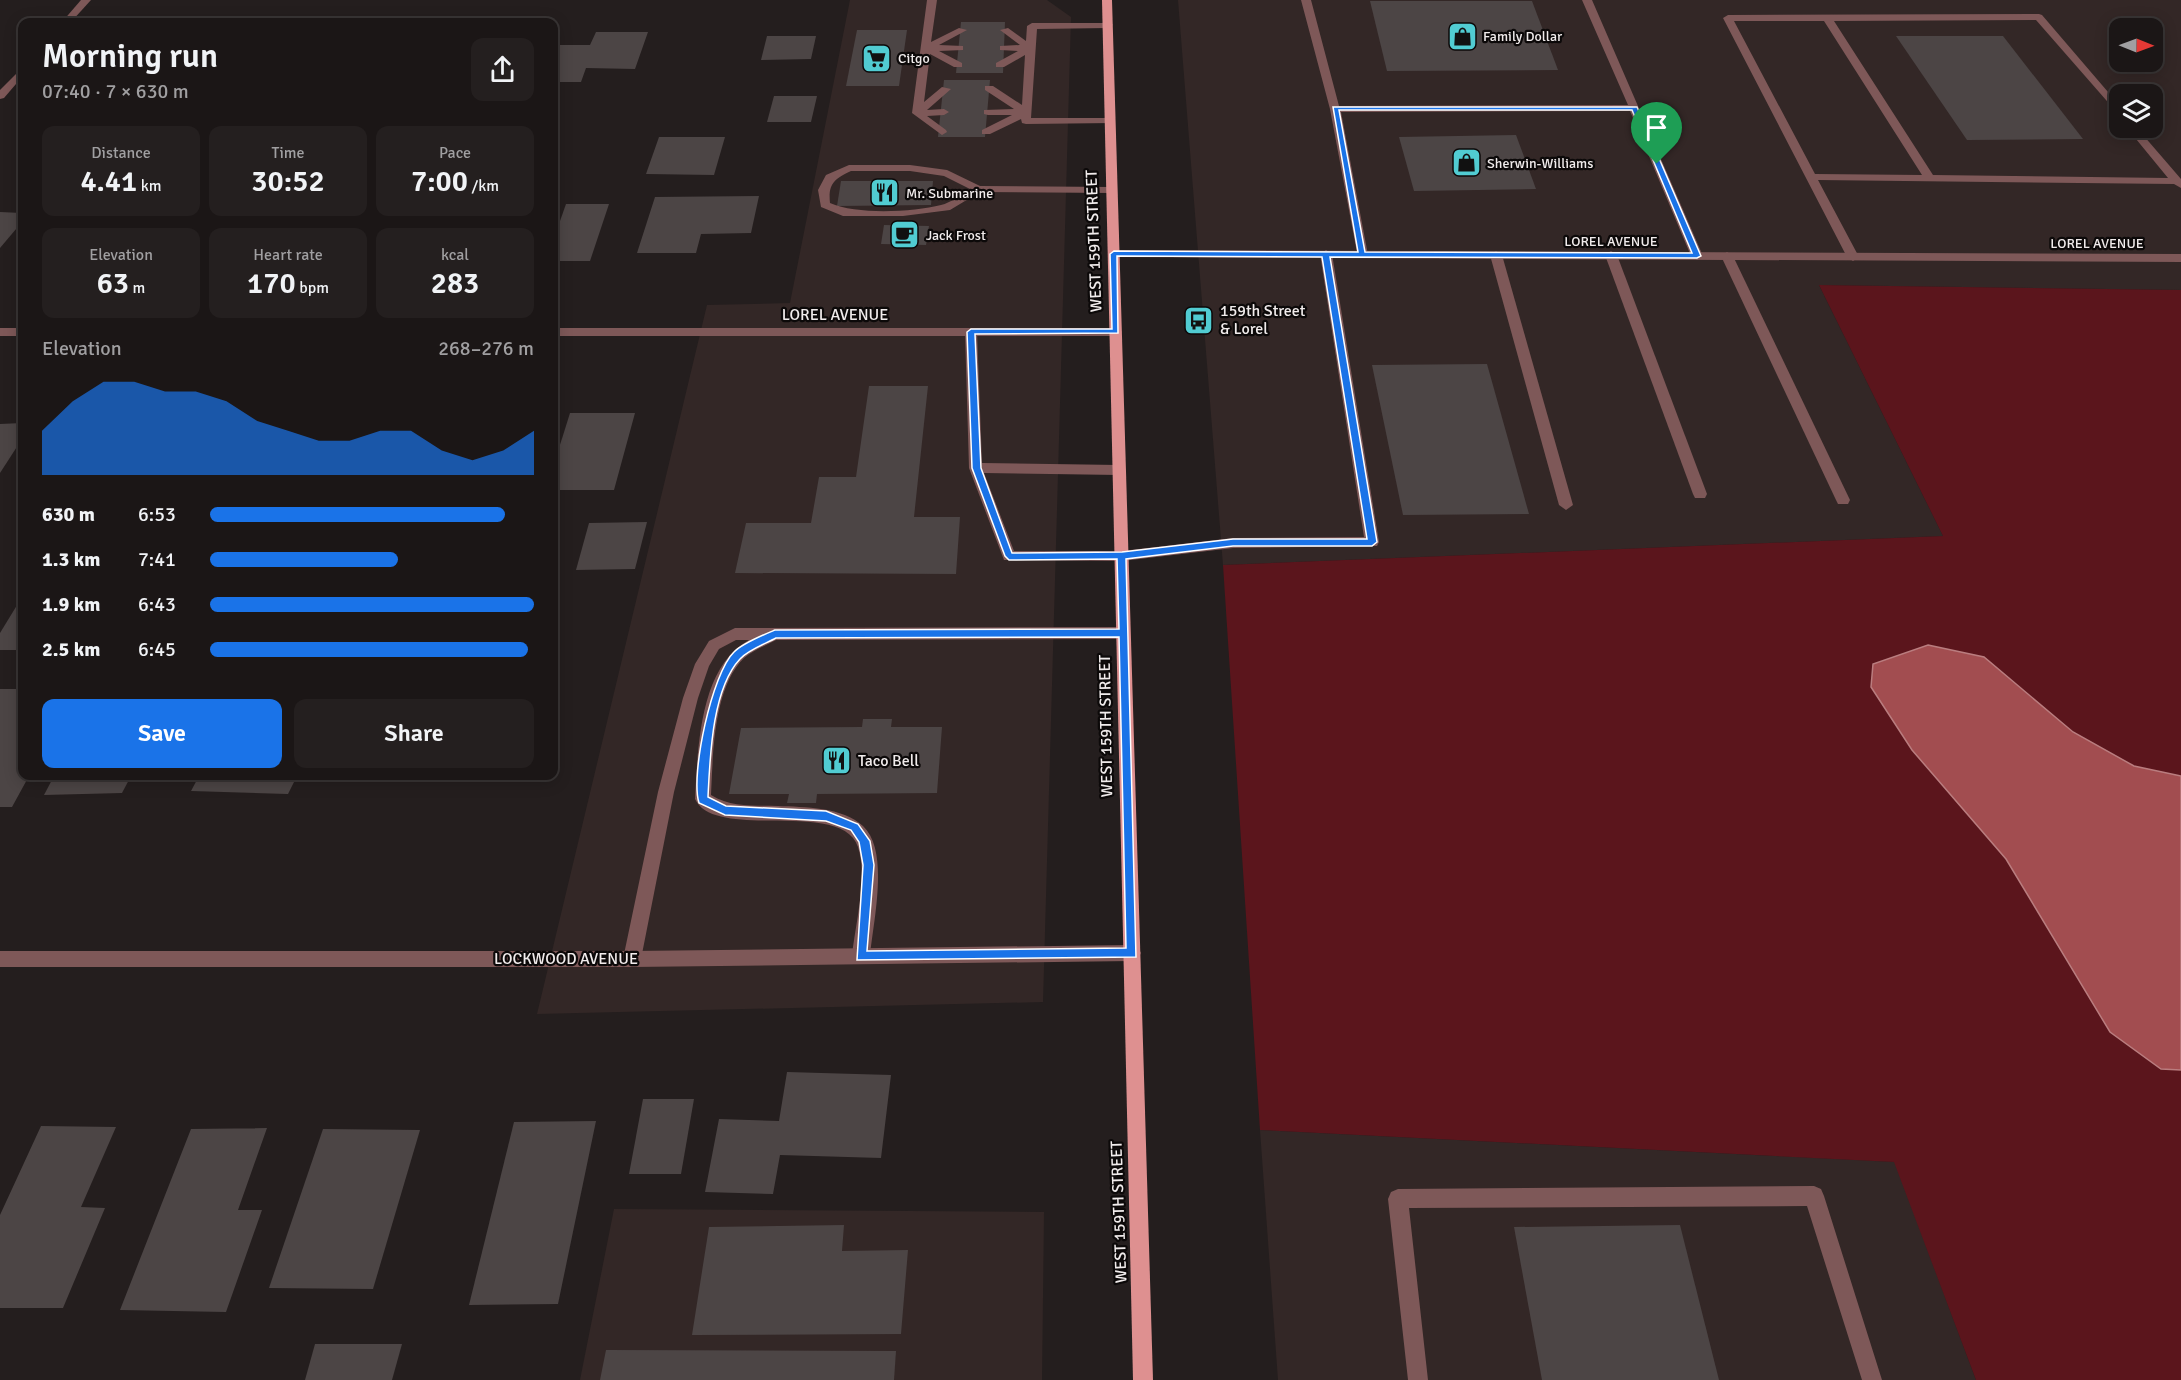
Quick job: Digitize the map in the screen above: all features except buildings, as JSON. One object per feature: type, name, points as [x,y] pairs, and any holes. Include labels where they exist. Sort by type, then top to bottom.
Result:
[{"type":"main road","name":"WEST 159TH STREET","points":[[1107,0],[1143,1380]]},
{"type":"street","points":[[70,18],[86,0]]},
{"type":"street","points":[[917,113],[932,0]]},
{"type":"street","points":[[1306,0],[1335,108],[1362,255]]},
{"type":"street","points":[[1587,0],[1697,256]]},
{"type":"street","points":[[1827,17],[1929,178]]},
{"type":"street","points":[[1853,256],[1728,18],[2039,17],[2109,100]]},
{"type":"street","points":[[1108,25],[1032,26],[1026,121],[1110,121]]},
{"type":"street","points":[[926,48],[962,30]]},
{"type":"street","points":[[1005,30],[1030,48]]},
{"type":"street","points":[[926,48],[960,48]]},
{"type":"street","points":[[926,48],[958,65]]},
{"type":"street","points":[[1003,48],[1030,48]]},
{"type":"street","points":[[1000,65],[1030,48]]},
{"type":"street","points":[[0,96],[18,76]]},
{"type":"street","points":[[989,88],[1026,112]]},
{"type":"street","points":[[917,113],[946,89]]},
{"type":"street","points":[[1335,108],[1634,108]]},
{"type":"street","points":[[917,113],[944,112]]},
{"type":"street","points":[[988,112],[1026,112]]},
{"type":"street","points":[[986,132],[1026,112]]},
{"type":"street","points":[[917,113],[942,132]]},
{"type":"street","points":[[2141,138],[2179,183]]},
{"type":"street","points":[[978,189],[946,208],[891,213],[843,213],[825,205],[823,190],[830,177],[849,168],[910,168],[947,173],[978,189],[1112,190]]},
{"type":"street","points":[[1812,177],[2179,183]]},
{"type":"street","name":"LOREL AVENUE","points":[[1114,254],[2181,258]]},
{"type":"street","points":[[971,332],[976,468],[1009,556],[1122,556],[1233,543],[1372,542],[1326,254]]},
{"type":"street","points":[[1496,255],[1566,505]]},
{"type":"street","points":[[1611,255],[1700,494]]},
{"type":"street","points":[[1727,256],[1843,500]]},
{"type":"street","points":[[0,332],[18,332]]},
{"type":"street","name":"LOREL AVENUE","points":[[558,332],[1116,332]]},
{"type":"street","points":[[976,468],[1119,470]]},
{"type":"street","points":[[632,959],[683,721],[699,672],[714,645],[735,634],[1123,633]]},
{"type":"street","points":[[775,634],[737,655],[719,684],[705,753],[703,799],[725,811],[826,816],[855,827],[864,841],[868,865],[861,956]]},
{"type":"street","name":"LOCKWOOD AVENUE","points":[[0,959],[632,959],[1132,953]]},
{"type":"street","points":[[1418,1380],[1398,1199],[1802,1196],[1814,1196],[1872,1380]]},
{"type":"shaded area","points":[[850,0],[1047,0],[1071,17],[1043,1002],[537,1014],[707,305],[790,303]]},
{"type":"shaded area","points":[[1178,0],[2181,0],[2181,290],[1819,285],[1943,536],[1223,565]]},
{"type":"shaded area","points":[[1819,285],[2181,290],[2181,776],[2134,766],[2073,732],[1984,657],[1871,687],[1912,750],[2006,859],[2079,981],[2160,1069],[2181,1070],[2181,1380],[1976,1380],[1894,1162],[1260,1130],[1223,565],[1943,536]]},
{"type":"shaded area","points":[[1928,645],[1984,657],[2073,732],[2134,766],[2181,776],[2181,1070],[2161,1069],[2110,1032],[2006,859],[1912,750],[1871,687],[1873,664]]},
{"type":"shaded area","points":[[1260,1130],[1895,1162],[1976,1380],[1278,1380]]},
{"type":"shaded area","points":[[614,1209],[1044,1212],[1042,1380],[580,1380]]},
{"type":"place","name":"Family Dollar","points":[[1462,36]]},
{"type":"place","name":"Citgo","points":[[877,58]]},
{"type":"place","name":"Sherwin-Williams","points":[[1466,163]]},
{"type":"place","name":"Mr. Submarine","points":[[885,193]]},
{"type":"place","name":"Jack Frost","points":[[905,235]]},
{"type":"place","name":"159th Street & Lorel","points":[[1199,320]]},
{"type":"place","name":"Taco Bell","points":[[837,761]]},
{"type":"route","points":[[1657,164],[1634,108],[1335,108],[1362,255],[1326,254],[1372,542],[1233,543],[1122,556],[1123,633],[775,634],[737,655],[719,684],[705,753],[703,799],[725,811],[826,816],[855,827],[864,841],[868,865],[861,956],[1132,953],[1122,556],[1009,556],[976,468],[971,332],[1116,332],[1114,254],[1326,254],[1362,255],[1697,256],[1657,164]]}]
